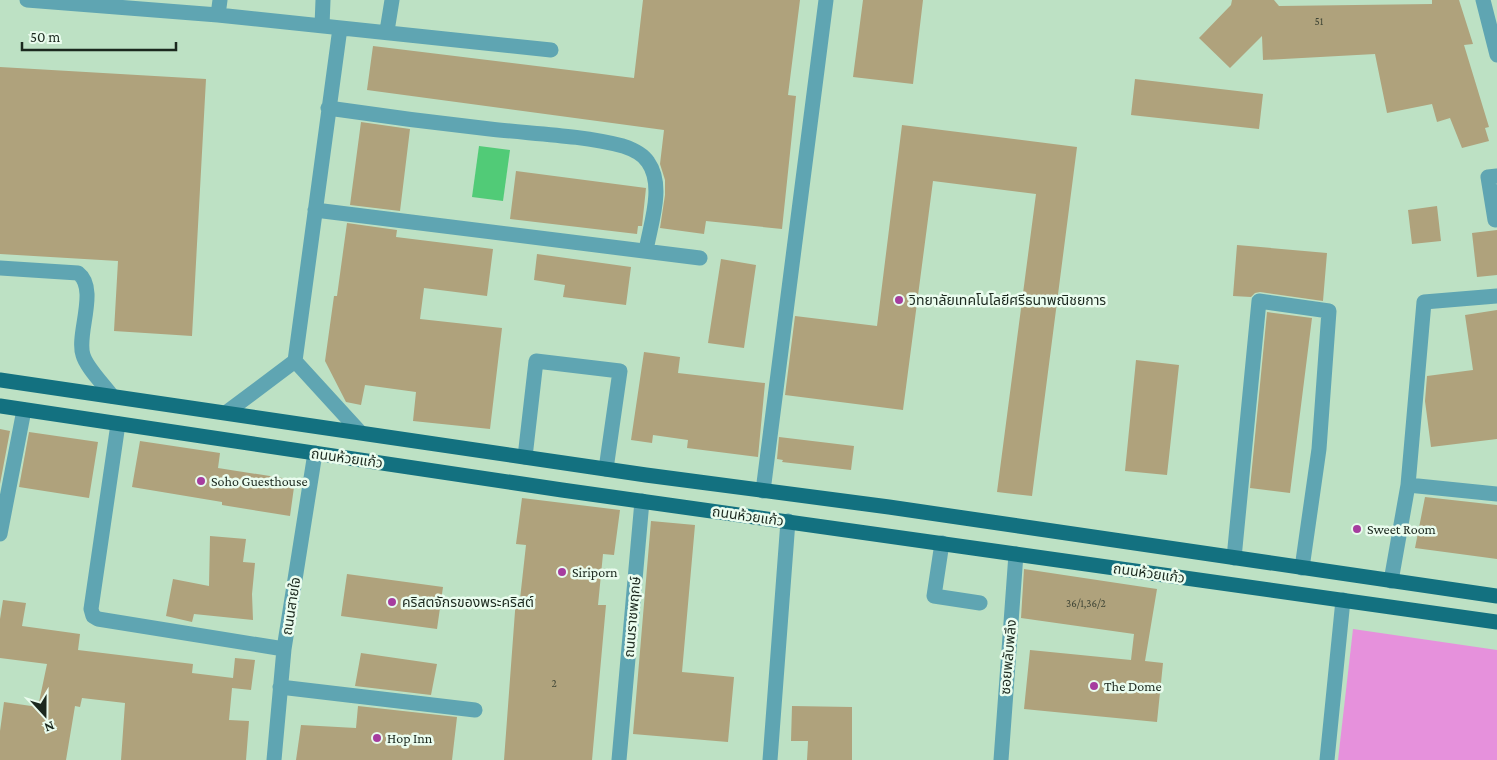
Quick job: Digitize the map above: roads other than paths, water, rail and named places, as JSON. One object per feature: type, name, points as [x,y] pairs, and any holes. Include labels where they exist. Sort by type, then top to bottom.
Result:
[{"type":"main road","name":"ถนนห้วยแก้ว","points":[[0,380],[359,431],[646,475],[1497,596]]},
{"type":"main road","name":"ถนนห้วยแก้ว","points":[[0,406],[642,501],[1497,622]]},
{"type":"main road","name":"ถนนราชพฤกษ์","points":[[642,501],[646,475]]},
{"type":"street","points":[[27,0],[386,31],[551,50]]},
{"type":"street","points":[[218,15],[220,0]]},
{"type":"street","points":[[322,26],[323,0]]},
{"type":"street","points":[[386,31],[392,0]]},
{"type":"street","points":[[763,491],[826,0]]},
{"type":"street","points":[[1483,0],[1497,55]]},
{"type":"street","points":[[227,412],[295,361],[340,28]]},
{"type":"street","points":[[328,108],[442,124],[578,138],[632,150],[649,162],[656,180],[646,251]]},
{"type":"street","points":[[1495,220],[1488,177],[1497,176]]},
{"type":"street","points":[[314,210],[700,258]]},
{"type":"street","points":[[0,268],[78,273],[80,275],[86,290],[82,354],[112,396]]},
{"type":"street","points":[[1391,580],[1408,485],[1424,302],[1497,296]]},
{"type":"street","points":[[1234,558],[1259,301],[1329,311],[1319,449],[1302,568]]},
{"type":"street","points":[[295,361],[359,431]]},
{"type":"street","points":[[525,457],[536,362],[620,371],[606,469]]},
{"type":"street","points":[[0,534],[24,410]]},
{"type":"street","points":[[118,424],[91,609],[93,616],[98,619],[284,649]]},
{"type":"street","name":"ถนนสายใจ","points":[[274,760],[284,649],[315,453]]},
{"type":"street","points":[[1408,485],[1497,494]]},
{"type":"street","name":"ถนนราชพฤกษ์","points":[[619,760],[642,501]]},
{"type":"street","points":[[770,760],[788,522]]},
{"type":"street","points":[[942,543],[934,596],[980,603]]},
{"type":"street","name":"ซอยพลับพลึง","points":[[1001,760],[1016,554]]},
{"type":"street","points":[[1327,760],[1344,600]]},
{"type":"street","points":[[280,687],[475,710]]},
{"type":"place","name":"วิทยาลัยเทคโนโลยีศรีธนาพณิชยการ","points":[[899,300]]},
{"type":"place","name":"Soho Guesthouse","points":[[201,481]]},
{"type":"place","name":"Sweet Room","points":[[1357,529]]},
{"type":"place","name":"Siriporn","points":[[562,572]]},
{"type":"place","name":"คริสตจักรของพระคริสต์","points":[[392,602]]},
{"type":"place","name":"The Dome","points":[[1094,686]]},
{"type":"place","name":"Hop Inn","points":[[377,738]]}]
